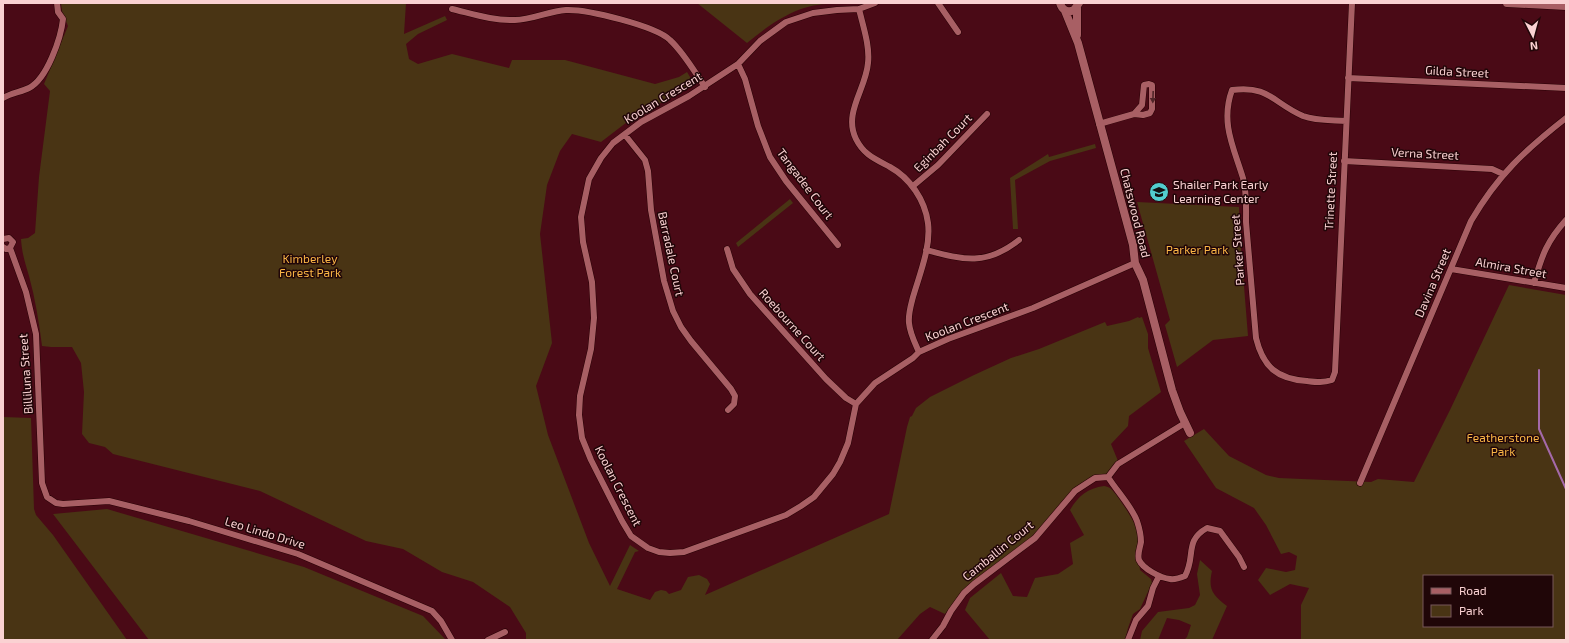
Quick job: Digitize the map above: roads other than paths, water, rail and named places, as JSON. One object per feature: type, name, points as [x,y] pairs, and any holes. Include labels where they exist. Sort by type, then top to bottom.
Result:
[{"type":"street","points":[[3,98],[11,93],[28,89],[41,78],[45,72],[62,30],[63,19],[58,12],[57,3]]},
{"type":"street","name":"Koolan Crescent","points":[[875,3],[859,9],[813,13],[786,22],[760,41],[738,64],[705,87],[641,122],[608,148],[594,168],[586,188],[581,217],[583,242],[592,282],[594,318],[591,348],[580,396],[579,415],[582,438],[591,460],[631,536],[637,542],[659,552],[684,552],[786,515],[802,506],[824,486],[840,462],[848,443],[856,404],[875,383],[913,358],[919,352],[948,339],[1033,308],[1135,263]]},
{"type":"street","points":[[938,3],[958,32]]},
{"type":"street","name":"Chatswood Road","points":[[1060,3],[1060,6],[1065,10],[1078,43],[1133,245],[1135,263],[1143,280],[1172,390],[1190,433]]},
{"type":"street","name":"Trinette Street","points":[[1332,380],[1334,372],[1352,3]]},
{"type":"street","points":[[1507,3],[1566,6]]},
{"type":"street","points":[[1065,10],[1071,11],[1079,5]]},
{"type":"street","name":"Chatswood Road","points":[[1078,43],[1079,5]]},
{"type":"street","points":[[452,9],[488,18],[506,20],[518,20],[549,12],[582,10],[656,31],[669,39],[679,49],[705,87]]},
{"type":"street","points":[[859,9],[868,51],[868,62],[863,83],[853,112],[852,129],[861,148],[868,156],[891,167],[913,186],[921,199],[927,218],[928,231],[926,250],[909,316],[911,336],[919,352]]},
{"type":"street","name":"Tangadee Court","points":[[738,64],[745,79],[758,126],[770,157],[786,181],[838,245]]},
{"type":"street","name":"Gilda Street","points":[[1348,78],[1566,88]]},
{"type":"street","points":[[1099,124],[1134,114],[1143,115],[1152,111],[1152,85],[1144,85],[1142,105],[1134,114]]},
{"type":"street","name":"Parker Street","points":[[1332,380],[1324,382],[1296,380],[1284,377],[1272,370],[1260,352],[1256,338],[1249,261],[1246,222],[1247,203],[1243,180],[1230,142],[1228,126],[1229,99],[1232,90],[1246,88],[1259,90],[1302,115],[1314,119],[1346,121]]},
{"type":"street","name":"Eginbah Court","points":[[913,186],[938,165],[987,114]]},
{"type":"street","name":"Davina Street","points":[[1360,483],[1452,269],[1471,221],[1489,192],[1503,174],[1537,140],[1566,118]]},
{"type":"street","name":"Barradale Court","points":[[625,135],[645,160],[648,171],[651,210],[664,281],[673,311],[681,327],[691,341],[731,389],[735,396],[734,404],[728,410]]},
{"type":"street","name":"Verna Street","points":[[1344,161],[1492,169],[1503,174]]},
{"type":"street","points":[[1534,283],[1549,240],[1566,220]]},
{"type":"street","name":"Billiluna Street","points":[[3,238],[9,238],[12,240],[13,245],[10,248],[26,292],[36,334],[42,483],[44,494],[50,500]]},
{"type":"street","points":[[926,250],[978,260],[988,258],[1006,250],[1019,240]]},
{"type":"street","points":[[3,247],[6,249],[10,248]]},
{"type":"street","name":"Roebourne Court","points":[[727,249],[733,269],[750,294],[826,379],[846,398],[856,404]]},
{"type":"street","name":"Almira Street","points":[[1452,269],[1566,288]]},
{"type":"street","points":[[1185,423],[1118,464],[1108,477],[1136,519],[1140,529],[1141,540],[1138,552],[1139,560],[1144,567],[1160,576],[1170,579],[1178,579],[1185,576],[1191,562],[1194,538],[1199,532],[1207,528],[1220,531],[1239,557],[1244,567]]},
{"type":"street","name":"Camballin Court","points":[[932,640],[943,626],[951,611],[964,593],[1035,538],[1075,492],[1094,478],[1108,477]]},
{"type":"street","name":"Leo Lindo Drive","points":[[50,500],[56,503],[64,504],[103,500],[109,501],[189,521],[298,554],[432,611],[442,621],[452,640]]},
{"type":"street","points":[[1128,640],[1136,620],[1148,606],[1153,588],[1160,576]]},
{"type":"street","points":[[488,640],[505,632]]},
{"type":"waterway","points":[[1539,370],[1539,429],[1566,489]]},
{"type":"place","name":"Shailer Park Early Learning Center","points":[[1159,192]]},
{"type":"park label","name":"Parker Park","points":[[1197,250]]},
{"type":"park label","name":"Kimberley Forest Park","points":[[310,266]]},
{"type":"park label","name":"Featherstone Park","points":[[1503,445]]}]
